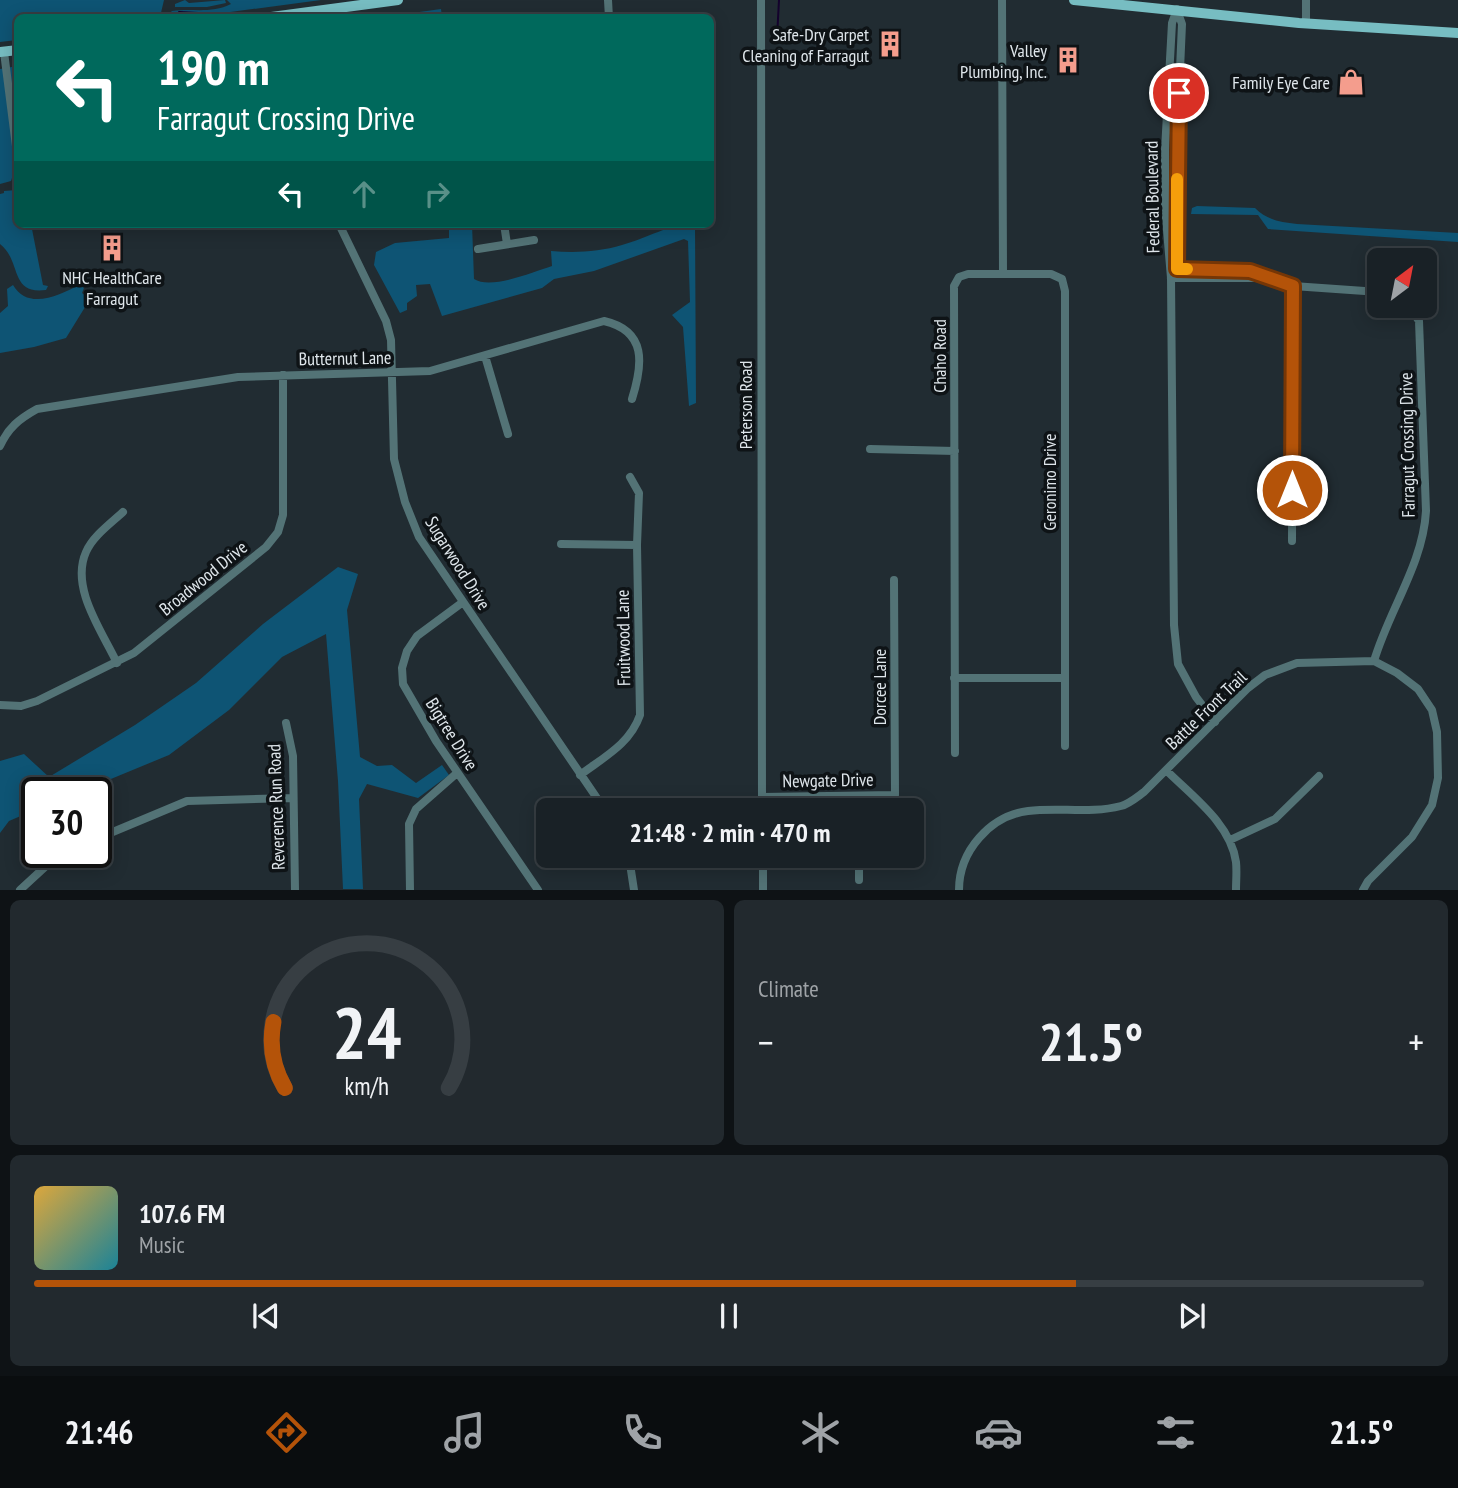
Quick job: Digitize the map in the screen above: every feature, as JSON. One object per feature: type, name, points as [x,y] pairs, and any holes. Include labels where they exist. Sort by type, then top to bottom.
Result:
[{"type":"main road","points":[[312,14],[398,0]]},
{"type":"main road","points":[[1074,0],[1306,23],[1458,33]]},
{"type":"street","name":"Peterson Road","points":[[761,0],[762,797]]},
{"type":"street","points":[[1002,0],[1003,273]]},
{"type":"street","points":[[1306,0],[1306,23]]},
{"type":"street","name":"Federal Boulevard","points":[[1177,9],[1172,23],[1165,150],[1165,206],[1173,269],[1174,625],[1178,664],[1196,697],[1215,722]]},
{"type":"street","points":[[2,52],[14,134]]},
{"type":"street","name":"Sugarwood Drive","points":[[341,228],[386,321],[391,340],[394,459],[405,502],[419,537],[596,798]]},
{"type":"street","points":[[505,228],[507,244]]},
{"type":"street","points":[[478,249],[534,240]]},
{"type":"street","points":[[1173,269],[1265,278],[1293,286],[1367,291]]},
{"type":"street","name":"Chaho Road","points":[[956,753],[954,286],[959,277],[968,274],[1003,273]]},
{"type":"street","name":"Geronimo Drive","points":[[1003,273],[1051,274],[1062,279],[1065,291],[1065,746]]},
{"type":"street","points":[[1171,278],[1207,274]]},
{"type":"street","points":[[1292,541],[1293,286]]},
{"type":"street","name":"Farragut Crossing Drive","points":[[1374,661],[1382,634],[1418,554],[1424,533],[1426,511],[1417,318]]},
{"type":"street","name":"Butternut Lane","points":[[0,446],[6,433],[20,418],[37,409],[205,381],[283,375],[430,371],[604,321],[620,325],[632,334],[639,350],[639,376],[632,399]]},
{"type":"street","points":[[485,356],[509,434]]},
{"type":"street","name":"Broadwood Drive","points":[[0,705],[21,706],[134,653],[266,547],[278,532],[284,515],[283,375]]},
{"type":"street","points":[[870,449],[955,451]]},
{"type":"street","name":"Fruitwood Lane","points":[[580,775],[634,731],[640,715],[637,545],[639,493],[630,477]]},
{"type":"street","points":[[117,663],[84,593],[81,573],[86,551],[123,512]]},
{"type":"street","points":[[561,544],[637,545]]},
{"type":"street","name":"Dorcee Lane","points":[[894,580],[895,795]]},
{"type":"street","name":"Bigtree Drive","points":[[463,602],[417,636],[407,650],[402,668],[402,684],[457,773],[538,890]]},
{"type":"street","name":"Battle Front Trail","points":[[959,890],[959,877],[964,861],[976,839],[997,822],[1027,811],[1094,810],[1124,806],[1167,771],[1248,688],[1265,675],[1280,668],[1324,661],[1374,661]]},
{"type":"street","points":[[1363,890],[1423,822],[1432,805],[1437,778],[1437,732],[1432,710],[1418,689],[1397,673],[1374,661]]},
{"type":"street","points":[[954,678],[1065,678]]},
{"type":"street","name":"Reverence Run Road","points":[[286,723],[293,756],[295,890]]},
{"type":"street","points":[[1167,771],[1215,819],[1230,841],[1236,861],[1236,890]]},
{"type":"street","points":[[410,890],[409,824],[416,810],[457,773]]},
{"type":"street","points":[[1230,841],[1275,820],[1320,776]]},
{"type":"street","name":"Newgate Drive","points":[[762,797],[895,795]]},
{"type":"street","points":[[112,832],[187,802],[293,799]]},
{"type":"street","points":[[20,890],[43,868]]},
{"type":"street","points":[[631,868],[634,890]]},
{"type":"street","points":[[763,868],[763,890]]},
{"type":"street","points":[[859,868],[859,880]]},
{"type":"shaded area","points":[[0,0],[164,0],[161,14],[14,14],[14,40],[0,42]]},
{"type":"shaded area","points":[[185,0],[189,3],[225,0],[226,3],[207,7],[175,7],[175,4]]},
{"type":"shaded area","points":[[227,0],[321,0],[223,13],[170,13],[179,10],[217,9],[231,4]]},
{"type":"shaded area","points":[[441,9],[442,14],[405,14]]},
{"type":"shaded area","points":[[14,67],[14,172],[11,181],[0,184],[0,69]]},
{"type":"shaded area","points":[[14,190],[14,228],[32,228],[43,285],[48,286],[46,290],[34,290],[21,282],[7,251],[0,244],[0,194]]},
{"type":"shaded area","points":[[1192,208],[1255,208],[1274,220],[1297,224],[1458,233],[1458,242],[1268,229],[1258,215],[1191,214]]},
{"type":"shaded area","points":[[449,228],[472,228],[474,279],[491,282],[512,279],[552,266],[551,251],[605,249],[670,228],[695,228],[696,403],[689,406],[683,327],[672,315],[690,302],[688,241],[684,239],[594,271],[554,279],[542,288],[442,316],[430,284],[416,285],[417,296],[407,303],[407,310],[400,313],[374,265],[376,252],[395,243],[449,238]]},
{"type":"shaded area","points":[[13,285],[19,293],[35,299],[54,296],[79,285],[84,288],[82,293],[90,299],[66,338],[0,353],[0,313],[8,306],[7,289]]},
{"type":"shaded area","points":[[338,567],[358,574],[347,610],[360,757],[377,766],[392,765],[416,783],[442,765],[449,775],[418,798],[367,784],[359,799],[363,889],[343,889],[338,781],[326,634],[282,657],[229,710],[169,755],[112,779],[49,777],[135,725],[196,683],[263,624]]},
{"type":"shaded area","points":[[24,754],[49,777],[21,777],[21,816],[9,821],[0,833],[0,761]]},
{"type":"waterway","points":[[779,0],[777,38],[780,42]]},
{"type":"waterway","points":[[179,12],[198,13]]},
{"type":"slow traffic","points":[[1177,179],[1177,269],[1187,269]]},
{"type":"place","name":"Safe-Dry Carpet Cleaning of Farragut","points":[[890,44]]},
{"type":"place","name":"Valley Plumbing, Inc.","points":[[1068,60]]},
{"type":"place","name":"Family Eye Care","points":[[1351,82]]},
{"type":"place","name":"NHC HealthCare Farragut","points":[[112,248]]},
{"type":"route","points":[[1179,93],[1177,269],[1250,271],[1293,286],[1292,490]]}]
